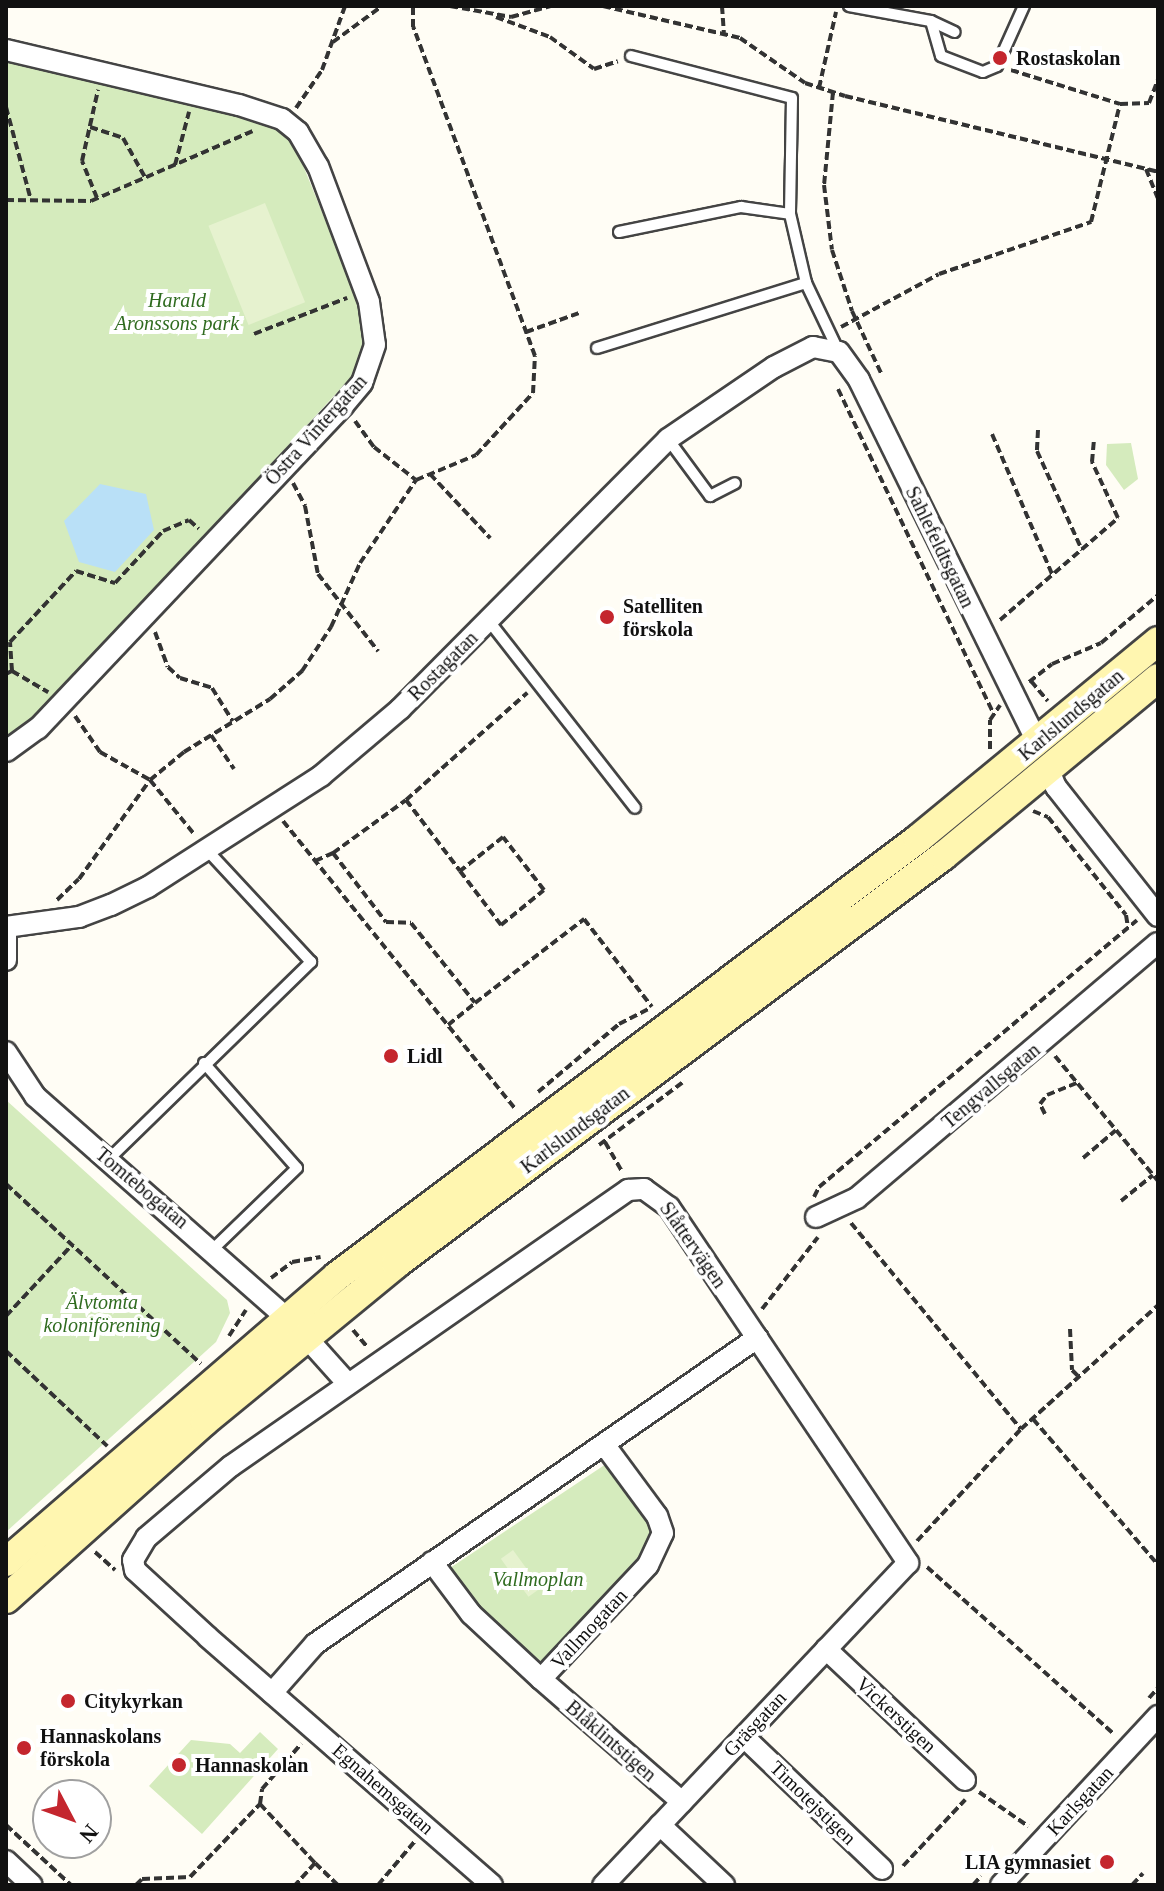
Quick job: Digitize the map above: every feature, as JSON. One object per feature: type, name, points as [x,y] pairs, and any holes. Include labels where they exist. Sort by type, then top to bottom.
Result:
[{"type":"main road","name":"Karlslundsgatan","points":[[6,1562],[296,1327],[1038,743],[1158,641]]},
{"type":"main road","name":"Karlslundsgatan","points":[[6,1599],[296,1327],[1014,799],[1158,678]]},
{"type":"main road","points":[[1038,743],[1049,770]]},
{"type":"street","points":[[6,50],[194,94],[280,119]]},
{"type":"street","name":"Östra Vintergatan","points":[[6,751],[23,741],[64,701],[343,406],[371,366],[373,327],[364,291],[318,166],[309,147],[280,119]]},
{"type":"street","name":"Sahlefeldtsgatan","points":[[824,340],[839,352],[859,380],[1006,701],[1038,743]]},
{"type":"street","name":"Rostagatan","points":[[6,927],[47,921],[111,905],[206,849],[355,750],[489,621],[668,439],[774,367],[824,340]]},
{"type":"street","points":[[1049,770],[1056,787],[1155,912]]},
{"type":"street","points":[[6,927],[6,960]]},
{"type":"street","name":"Tengvallsgatan","points":[[816,1217],[857,1198],[1158,943]]},
{"type":"street","name":"Tomtebogatan","points":[[6,1052],[35,1096],[213,1249],[296,1327]]},
{"type":"street","name":"Slåttervägen","points":[[628,1190],[644,1189],[669,1207],[908,1563]]},
{"type":"street","points":[[628,1190],[348,1384],[177,1509],[146,1538],[133,1560],[135,1570],[272,1693],[315,1644],[604,1444],[753,1333]]},
{"type":"street","points":[[296,1327],[348,1384]]},
{"type":"street","name":"Vallmogatan","points":[[432,1562],[471,1614],[541,1679],[648,1565],[663,1533],[657,1516],[604,1444]]},
{"type":"street","name":"Gräsgatan","points":[[603,1885],[908,1563]]},
{"type":"street","name":"Vickerstigen","points":[[826,1649],[965,1780]]},
{"type":"street","name":"Blåklintstigen","points":[[541,1679],[682,1802]]},
{"type":"street","name":"Egnahemsgatan","points":[[272,1693],[492,1885]]},
{"type":"street","name":"Karlsgatan","points":[[1001,1885],[1158,1716]]},
{"type":"street","name":"Timotejstigen","points":[[744,1737],[887,1874]]},
{"type":"street","points":[[660,1825],[724,1885]]},
{"type":"street","points":[[6,1861],[32,1885]]},
{"type":"lane","points":[[849,6],[931,21],[955,32]]},
{"type":"lane","points":[[931,21],[941,56],[983,72],[997,66],[1024,6]]},
{"type":"lane","points":[[631,56],[792,98],[790,214],[806,283],[824,340]]},
{"type":"lane","points":[[619,232],[741,207],[790,214]]},
{"type":"lane","points":[[597,348],[806,283]]},
{"type":"lane","points":[[668,439],[710,496],[735,483]]},
{"type":"lane","points":[[489,621],[635,808]]},
{"type":"lane","points":[[108,1160],[204,1063],[311,962],[206,849]]},
{"type":"lane","points":[[204,1063],[297,1168],[256,1203],[213,1249]]},
{"type":"path","points":[[6,200],[31,202],[97,198],[175,167],[280,119],[322,70],[345,6]]},
{"type":"path","points":[[331,43],[382,6]]},
{"type":"path","points":[[47,921],[50,906],[79,879],[150,780],[302,671],[340,606],[360,563],[416,480],[476,455],[494,442],[533,393],[535,356],[413,27],[413,6]]},
{"type":"path","points":[[450,6],[496,17],[550,37],[594,69],[631,56]]},
{"type":"path","points":[[496,17],[551,6]]},
{"type":"path","points":[[603,6],[724,33],[752,45],[819,88],[1158,172]]},
{"type":"path","points":[[722,6],[724,33]]},
{"type":"path","points":[[819,88],[841,6]]},
{"type":"path","points":[[997,66],[1120,104],[1149,103],[1158,80]]},
{"type":"path","points":[[97,198],[82,161],[102,73]]},
{"type":"path","points":[[833,92],[825,209],[832,250],[855,319],[886,385]]},
{"type":"path","points":[[175,167],[194,94]]},
{"type":"path","points":[[993,714],[824,340],[855,319],[939,274],[1091,222],[1109,160],[1120,104]]},
{"type":"path","points":[[6,107],[31,202]]},
{"type":"path","points":[[90,127],[123,138],[146,179]]},
{"type":"path","points":[[1146,169],[1158,198]]},
{"type":"path","points":[[254,334],[364,291]]},
{"type":"path","points":[[526,332],[579,313]]},
{"type":"path","points":[[343,406],[374,447],[416,480]]},
{"type":"path","points":[[1038,430],[1037,451],[1082,550]]},
{"type":"path","points":[[992,434],[1053,576]]},
{"type":"path","points":[[998,621],[1118,518],[1092,462],[1094,440]]},
{"type":"path","points":[[280,471],[301,493],[315,566],[340,606],[378,651]]},
{"type":"path","points":[[430,474],[490,538]]},
{"type":"path","points":[[12,671],[10,642],[76,571],[115,583],[163,531],[189,520],[214,542]]},
{"type":"path","points":[[1006,701],[1052,664],[1101,643],[1158,595]]},
{"type":"path","points":[[991,607],[1004,633]]},
{"type":"path","points":[[141,619],[158,636],[168,667],[180,678],[212,688],[233,721]]},
{"type":"path","points":[[6,674],[12,671]]},
{"type":"path","points":[[12,671],[64,701],[100,752],[150,780],[206,849]]},
{"type":"path","points":[[1025,675],[1064,721]]},
{"type":"path","points":[[315,861],[333,853],[406,800],[538,684]]},
{"type":"path","points":[[211,735],[234,769]]},
{"type":"path","points":[[1014,799],[1048,817],[1126,915],[1128,927]]},
{"type":"path","points":[[406,800],[501,925],[544,890],[503,837],[460,871]]},
{"type":"path","points":[[271,807],[518,1112],[566,1065],[619,1024],[652,1007],[584,919],[448,1025]]},
{"type":"path","points":[[333,853],[386,922],[411,923],[475,1003]]},
{"type":"path","points":[[816,1217],[811,1202],[819,1187],[1128,927],[1155,912]]},
{"type":"path","points":[[1044,1042],[1158,1181]]},
{"type":"path","points":[[1045,1114],[1040,1104],[1047,1095],[1077,1083]]},
{"type":"path","points":[[1083,1158],[1116,1130]]},
{"type":"path","points":[[605,1142],[628,1190]]},
{"type":"path","points":[[1121,1201],[1153,1175]]},
{"type":"path","points":[[6,1184],[203,1366]]},
{"type":"path","points":[[753,1333],[838,1207],[1021,1429]]},
{"type":"path","points":[[6,1316],[73,1244]]},
{"type":"path","points":[[1115,1734],[929,1568],[908,1563],[916,1541],[1021,1429],[1158,1305]]},
{"type":"path","points":[[1070,1329],[1072,1370],[1078,1376]]},
{"type":"path","points":[[6,1351],[108,1448]]},
{"type":"path","points":[[1033,1419],[1158,1565]]},
{"type":"path","points":[[136,1885],[142,1879],[190,1877],[260,1804],[262,1789],[314,1729]]},
{"type":"path","points":[[887,1874],[973,1788],[1028,1826]]},
{"type":"path","points":[[260,1804],[338,1885]]},
{"type":"path","points":[[6,1825],[71,1885]]},
{"type":"path","points":[[378,1885],[428,1828]]},
{"type":"path","points":[[295,1885],[315,1863]]},
{"type":"path","points":[[1132,1885],[1143,1873]]},
{"type":"green space","name":"Harald Aronssons park","points":[[6,60],[276,124],[294,143],[360,306],[365,337],[357,371],[35,719],[6,740]]},
{"type":"green space","points":[[265,203],[305,302],[249,325],[208,226]]},
{"type":"green space","points":[[1131,443],[1138,479],[1124,490],[1106,465],[1107,444]]},
{"type":"green space","name":"Älvtomta koloniförening","points":[[6,1100],[227,1300],[230,1313],[216,1342],[6,1532]]},
{"type":"green space","name":"Vallmoplan","points":[[609,1462],[657,1536],[543,1663],[482,1612],[450,1568]]},
{"type":"green space","points":[[513,1550],[541,1588],[528,1597],[501,1559]]},
{"type":"green space","points":[[260,1732],[278,1749],[202,1834],[149,1786],[191,1740],[230,1744],[240,1753]]},
{"type":"water","points":[[100,484],[146,494],[154,530],[115,572],[79,562],[64,521]]},
{"type":"place","name":"Rostaskolan","points":[[1000,58]]},
{"type":"place","name":"Satelliten förskola","points":[[607,617]]},
{"type":"place","name":"Lidl","points":[[391,1056]]},
{"type":"place","name":"Citykyrkan","points":[[68,1701]]},
{"type":"place","name":"Hannaskolans förskola","points":[[24,1748]]},
{"type":"place","name":"Hannaskolan","points":[[179,1765]]},
{"type":"place","name":"LIA gymnasiet","points":[[1107,1862]]}]
